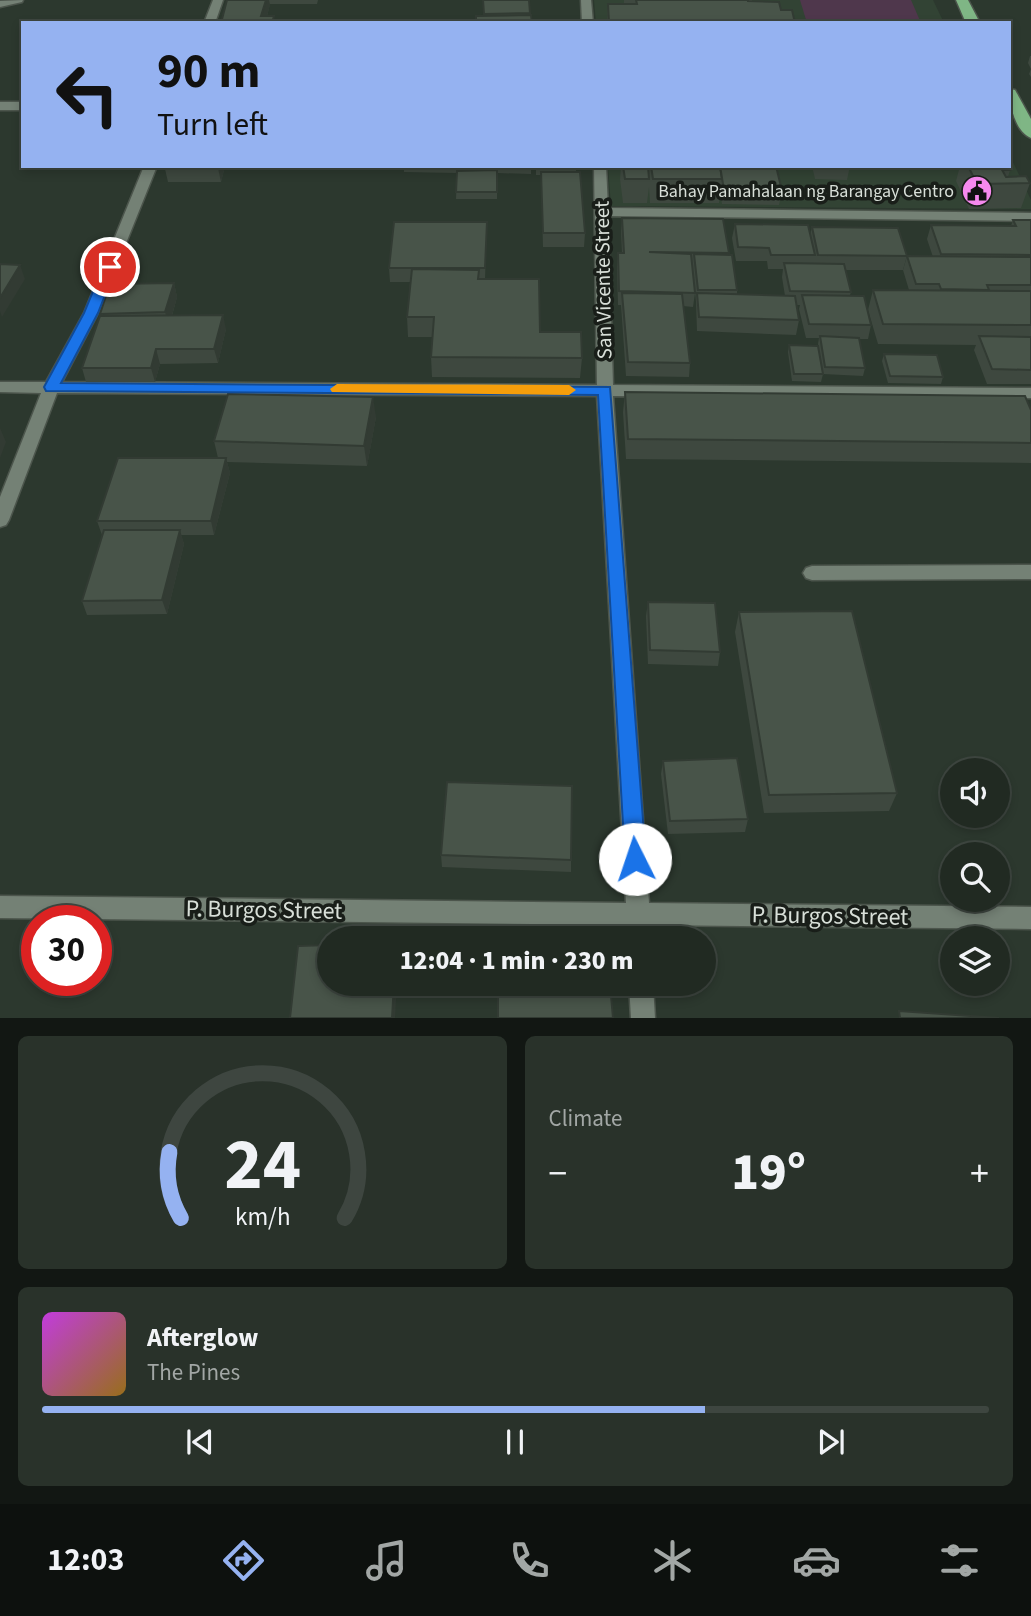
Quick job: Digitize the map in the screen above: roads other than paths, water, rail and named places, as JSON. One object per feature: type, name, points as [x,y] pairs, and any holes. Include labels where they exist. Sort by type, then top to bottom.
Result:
[{"type":"highway","points":[[962,0],[972,21]]},
{"type":"highway","points":[[1011,95],[1031,132]]},
{"type":"street","points":[[0,4],[18,0]]},
{"type":"street","points":[[210,21],[218,0]]},
{"type":"street","points":[[586,0],[588,21]]},
{"type":"street","points":[[0,106],[21,106]]},
{"type":"street","points":[[0,520],[51,387],[91,313],[150,168]]},
{"type":"street","name":"San Vicente Street","points":[[600,168],[605,390],[640,926]]},
{"type":"street","points":[[603,212],[1031,217]]},
{"type":"street","points":[[0,387],[1031,393]]},
{"type":"street","points":[[812,573],[1031,572]]},
{"type":"street","name":"P. Burgos Street","points":[[0,907],[1031,918]]},
{"type":"street","points":[[642,996],[643,1017]]},
{"type":"place","name":"Bahay Pamahalaan ng Barangay Centro","points":[[977,191]]}]
